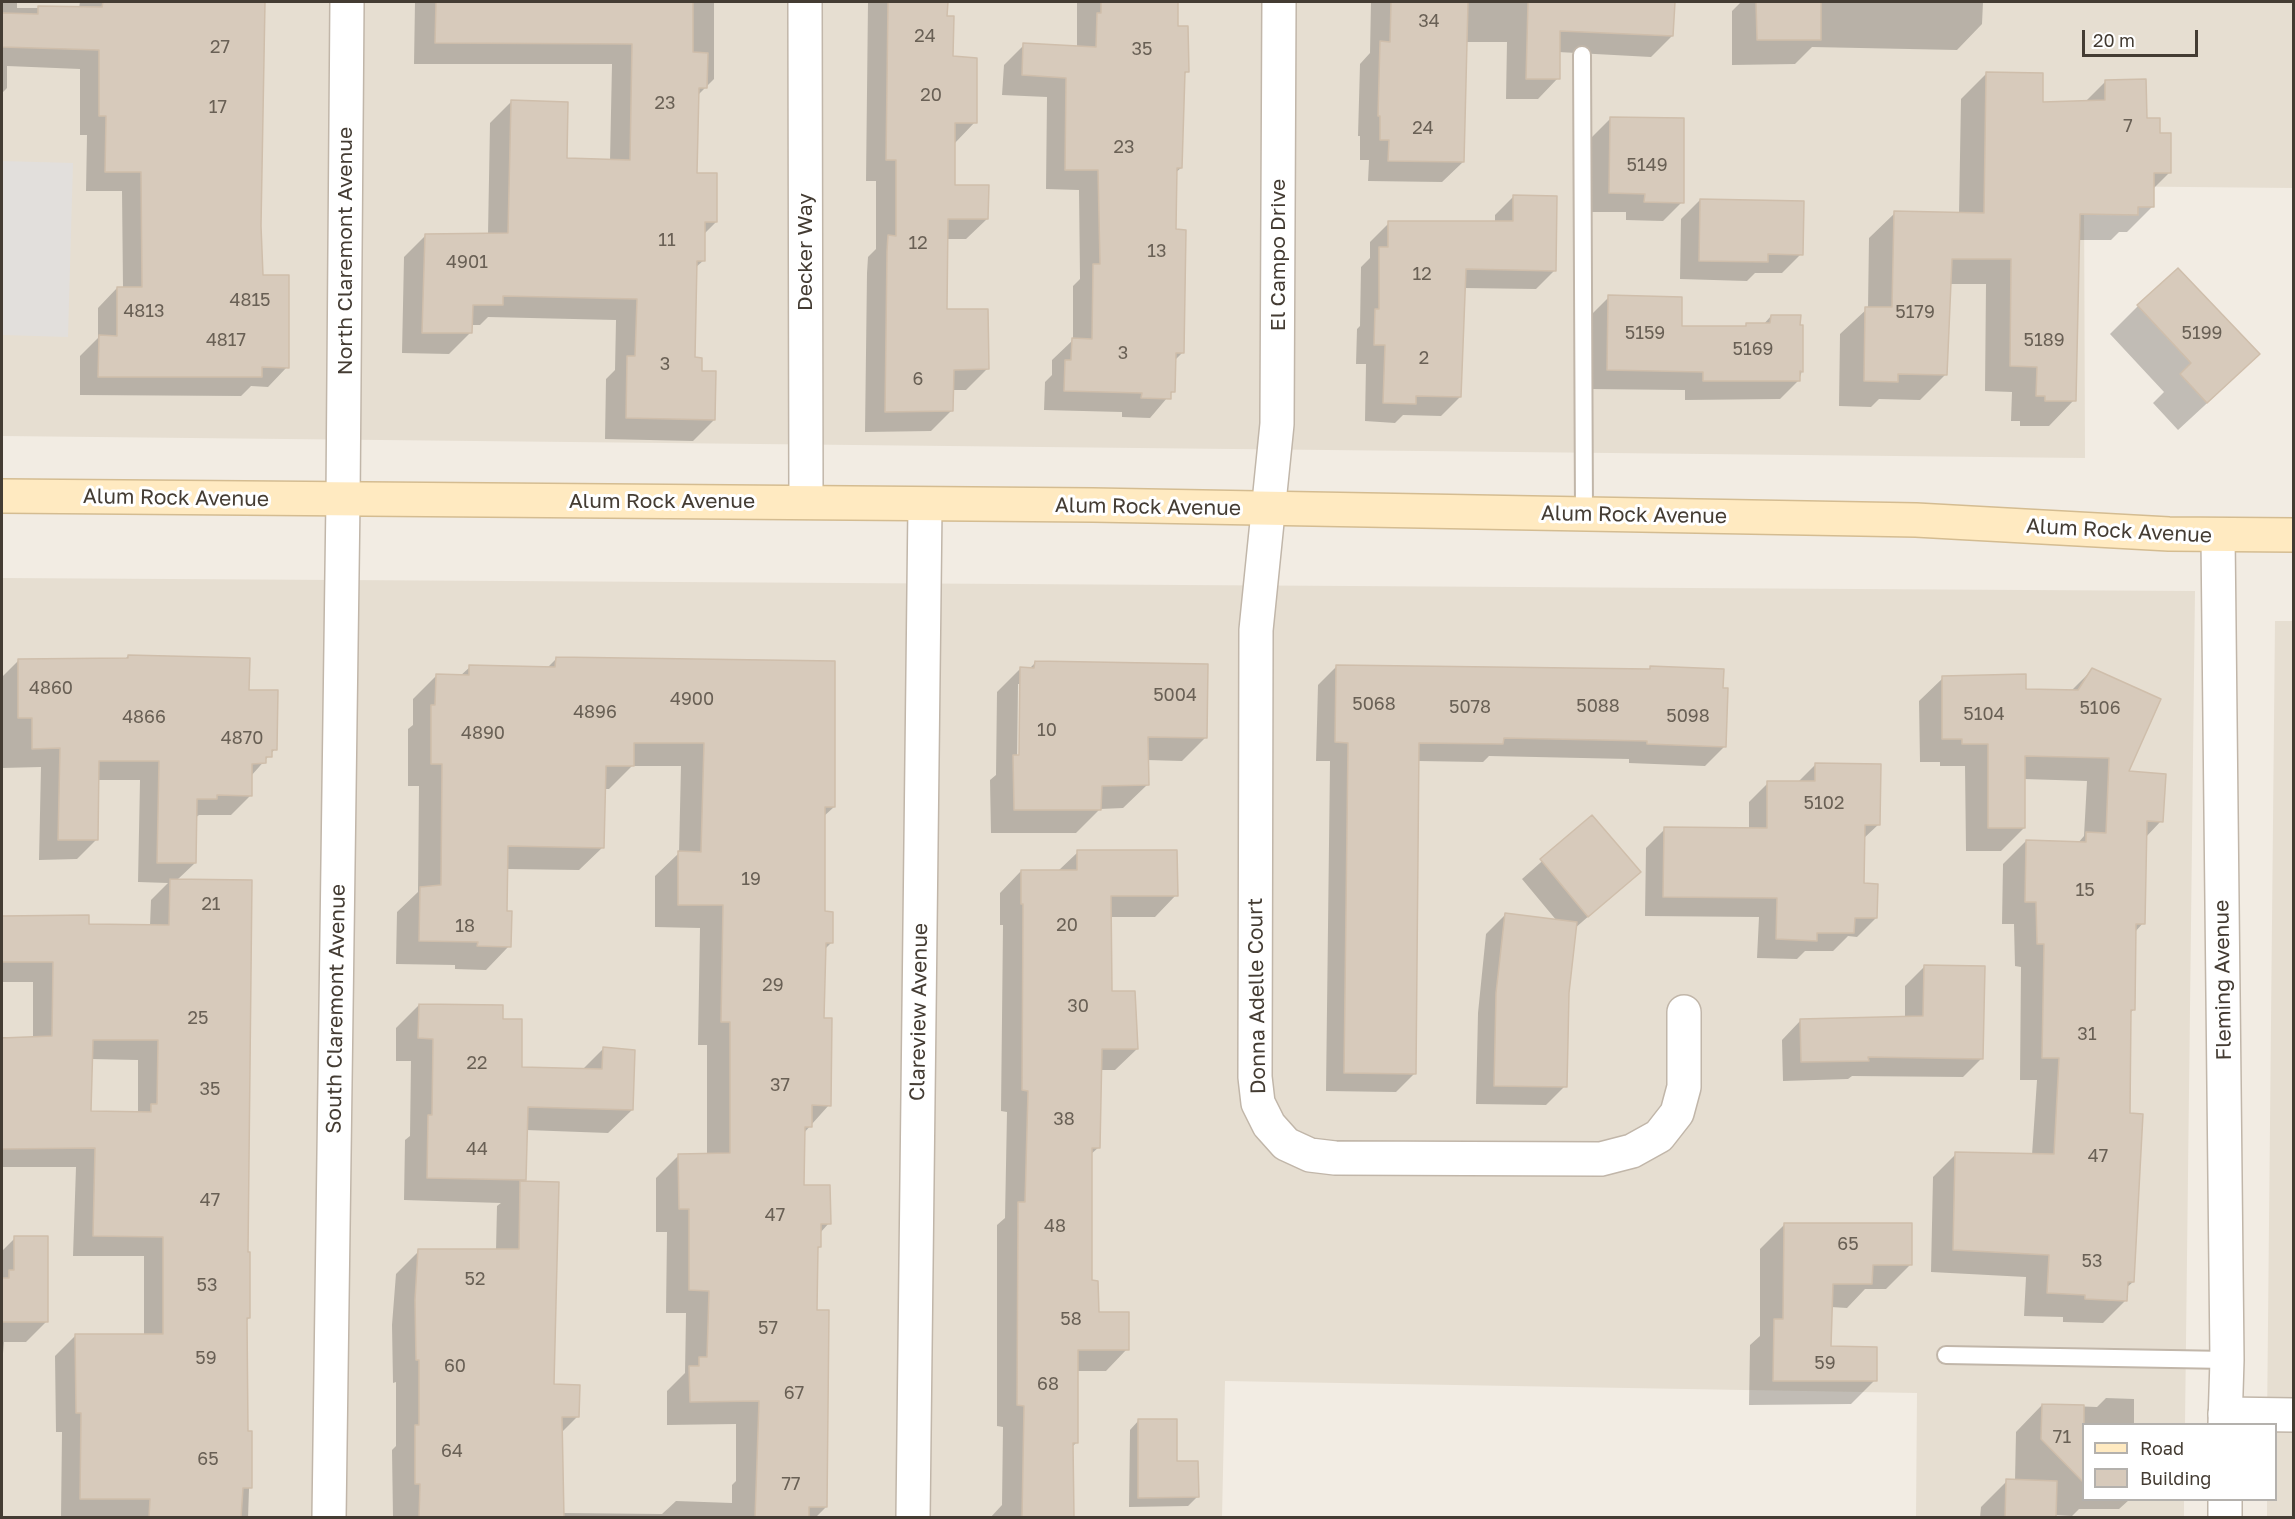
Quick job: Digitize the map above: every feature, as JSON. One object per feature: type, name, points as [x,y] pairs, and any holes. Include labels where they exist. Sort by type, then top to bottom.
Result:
[{"type":"main road","name":"Alum Rock Avenue","points":[[2,496],[1268,508],[1916,520],[2218,536],[2294,535]]},
{"type":"street","name":"North Claremont Avenue","points":[[343,500],[347,2]]},
{"type":"street","name":"Decker Way","points":[[805,2],[806,502]]},
{"type":"street","name":"El Campo Drive","points":[[1268,508],[1277,423],[1280,2]]},
{"type":"street","name":"South Claremont Avenue","points":[[329,1518],[343,500]]},
{"type":"street","name":"Clareview Avenue","points":[[913,1518],[925,506]]},
{"type":"street","name":"Donna Adelle Court","points":[[1268,508],[1256,630],[1255,1077],[1258,1103],[1269,1125],[1286,1144],[1310,1155],[1335,1158],[1601,1159],[1632,1151],[1659,1137],[1677,1113],[1684,1087],[1684,1012]]},
{"type":"street","name":"Fleming Avenue","points":[[2218,536],[2227,1360],[2225,1419]]},
{"type":"street","points":[[2225,1419],[2294,1415]]},
{"type":"street","points":[[2225,1501],[2225,1518]]},
{"type":"lane","points":[[1582,55],[1584,514]]},
{"type":"lane","points":[[1947,1355],[2227,1360]]},
{"type":"shaded area","points":[[2,2],[2293,2],[2293,188],[2084,186],[2085,458],[2,436]]},
{"type":"shaded area","points":[[2,161],[73,163],[68,337],[2,335]]},
{"type":"shaded area","points":[[2,578],[2195,591],[2185,1423],[2082,1423],[2082,1501],[2184,1501],[2184,1517],[1916,1517],[1917,1393],[1225,1381],[1222,1517],[2,1518]]},
{"type":"shaded area","points":[[2275,621],[2293,621],[2294,1517],[2267,1518],[2267,1501],[2277,1501],[2277,1423],[2267,1423]]},
{"type":"building","points":[[103,2],[265,2],[261,226],[263,275],[289,275],[289,368],[262,367],[262,377],[98,377],[99,335],[117,336],[117,287],[142,287],[141,172],[105,172],[106,116],[99,116],[99,50],[2,47],[2,13],[38,14],[38,6],[102,7]]},
{"type":"building","points":[[436,2],[693,2],[693,52],[708,53],[707,88],[699,88],[697,173],[717,173],[717,222],[705,222],[705,261],[697,261],[695,357],[702,358],[702,371],[716,371],[715,420],[626,418],[627,356],[635,356],[637,299],[503,296],[503,305],[473,305],[472,333],[422,333],[425,234],[508,233],[511,100],[568,102],[567,158],[630,160],[632,44],[435,43]]},
{"type":"building","points":[[888,2],[948,2],[947,16],[954,16],[953,56],[977,58],[977,123],[955,123],[955,185],[989,185],[988,219],[948,219],[947,309],[988,309],[989,369],[954,370],[953,411],[885,412],[888,235],[896,236],[896,160],[886,160]]},
{"type":"building","points":[[1101,2],[1178,2],[1178,26],[1188,26],[1189,72],[1185,72],[1182,168],[1177,168],[1176,229],[1186,230],[1184,353],[1176,353],[1175,392],[1171,392],[1171,399],[1141,398],[1142,393],[1064,391],[1065,360],[1071,360],[1072,338],[1092,339],[1093,264],[1100,264],[1098,170],[1065,170],[1066,78],[1022,75],[1023,43],[1096,47],[1097,13],[1101,13]]},
{"type":"building","points":[[1391,2],[1468,2],[1464,162],[1388,161],[1389,140],[1380,140],[1380,116],[1378,116],[1380,41],[1390,42]]},
{"type":"building","points":[[1528,2],[1675,2],[1673,36],[1560,31],[1560,79],[1526,79]]},
{"type":"building","points":[[1756,2],[1821,2],[1821,40],[1757,40]]},
{"type":"building","points":[[1986,72],[2043,73],[2043,102],[2105,100],[2105,80],[2146,79],[2147,118],[2160,118],[2160,133],[2171,133],[2171,173],[2154,173],[2154,207],[2138,207],[2138,215],[2080,214],[2076,401],[2045,401],[2045,396],[2036,396],[2037,367],[2010,366],[2011,259],[1952,259],[1947,375],[1898,374],[1898,382],[1864,381],[1865,307],[1892,307],[1894,211],[1984,213]]},
{"type":"building","points":[[1610,117],[1684,118],[1684,203],[1644,202],[1645,194],[1609,193]]},
{"type":"building","points":[[1513,195],[1557,196],[1556,271],[1466,269],[1461,397],[1416,396],[1416,404],[1383,403],[1385,345],[1374,345],[1375,309],[1379,309],[1379,247],[1388,247],[1388,221],[1513,221]]},
{"type":"building","points":[[1700,199],[1804,201],[1803,255],[1768,254],[1768,262],[1699,261]]},
{"type":"building","points":[[2178,268],[2260,354],[2207,403],[2180,374],[2191,363],[2137,305]]},
{"type":"building","points":[[1608,295],[1682,297],[1682,326],[1746,326],[1746,323],[1770,323],[1771,315],[1801,315],[1803,372],[1800,371],[1800,381],[1703,381],[1703,372],[1607,370]]},
{"type":"building","points":[[128,655],[250,658],[249,690],[278,690],[277,750],[272,750],[272,757],[266,757],[266,763],[252,764],[252,796],[217,795],[217,799],[197,799],[196,863],[157,863],[159,761],[99,761],[98,840],[58,840],[60,748],[32,749],[32,718],[18,718],[18,659],[128,658]]},
{"type":"building","points":[[556,657],[835,661],[835,807],[825,807],[825,911],[833,912],[833,943],[826,943],[824,1018],[832,1018],[831,1106],[812,1105],[812,1127],[805,1127],[804,1185],[830,1185],[831,1224],[821,1224],[821,1247],[818,1247],[817,1310],[829,1310],[827,1507],[809,1507],[809,1518],[755,1518],[759,1401],[690,1402],[689,1366],[699,1366],[699,1357],[707,1357],[709,1291],[689,1290],[689,1209],[679,1209],[678,1154],[730,1153],[730,1022],[721,1022],[723,905],[678,905],[678,851],[701,852],[704,743],[634,743],[634,766],[606,766],[604,848],[508,846],[507,911],[512,911],[511,947],[477,946],[478,942],[419,941],[420,887],[441,885],[442,764],[431,764],[431,705],[435,705],[436,674],[469,675],[469,665],[555,667]]},
{"type":"building","points":[[1035,661],[1208,664],[1207,738],[1148,737],[1149,785],[1102,786],[1101,810],[1014,810],[1013,755],[1019,755],[1020,667],[1034,668]]},
{"type":"building","points":[[1336,665],[1650,669],[1650,666],[1724,669],[1723,688],[1728,688],[1726,747],[1647,744],[1647,741],[1504,738],[1503,744],[1419,743],[1416,1074],[1344,1073],[1348,743],[1335,742]]},
{"type":"building","points":[[2092,668],[2161,699],[2129,771],[2166,774],[2163,822],[2147,821],[2145,924],[2136,924],[2135,1010],[2131,1010],[2130,1113],[2143,1114],[2134,1282],[2128,1282],[2127,1301],[2085,1299],[2085,1295],[2047,1293],[2049,1255],[1953,1250],[1955,1152],[2054,1154],[2059,1058],[2042,1058],[2044,944],[2037,944],[2036,902],[2025,902],[2026,840],[2086,842],[2086,832],[2106,833],[2109,758],[2025,756],[2025,828],[1988,828],[1988,744],[1962,744],[1962,739],[1942,739],[1942,676],[2026,674],[2026,689],[2078,690]]},
{"type":"building","points":[[1815,763],[1881,764],[1880,825],[1865,825],[1864,883],[1878,884],[1877,918],[1855,918],[1854,933],[1817,933],[1817,941],[1776,939],[1777,898],[1663,897],[1664,827],[1767,828],[1767,781],[1815,781]]},
{"type":"building","points":[[1592,815],[1641,872],[1588,917],[1540,859]]},
{"type":"building","points":[[1077,850],[1177,850],[1178,896],[1111,896],[1112,991],[1135,991],[1138,1049],[1102,1049],[1100,1148],[1092,1148],[1092,1280],[1098,1281],[1099,1312],[1129,1312],[1129,1350],[1078,1350],[1078,1443],[1073,1443],[1074,1518],[1022,1518],[1024,1406],[1017,1405],[1018,1202],[1025,1202],[1028,1091],[1022,1090],[1023,904],[1021,904],[1021,870],[1077,870]]},
{"type":"building","points":[[170,879],[252,880],[248,1252],[250,1252],[250,1318],[247,1318],[248,1431],[252,1431],[252,1488],[243,1488],[241,1518],[149,1518],[150,1499],[80,1499],[81,1413],[76,1413],[75,1334],[163,1334],[163,1237],[93,1236],[95,1148],[2,1149],[2,1038],[52,1036],[53,962],[2,962],[2,916],[89,915],[89,924],[169,925]],"holes":[[[93,1040],[158,1040],[157,1104],[151,1104],[151,1112],[91,1111]]]},
{"type":"building","points":[[1505,913],[1577,922],[1569,993],[1567,1087],[1494,1086],[1496,993]]},
{"type":"building","points":[[1924,965],[1985,966],[1983,1059],[1868,1057],[1869,1061],[1801,1062],[1800,1019],[1923,1016]]},
{"type":"building","points":[[419,1004],[503,1005],[503,1019],[522,1019],[522,1067],[602,1069],[603,1047],[635,1050],[633,1110],[528,1107],[526,1180],[427,1178],[428,1115],[432,1115],[433,1039],[418,1038]]},
{"type":"building","points":[[520,1181],[559,1182],[554,1384],[580,1385],[579,1417],[562,1417],[564,1518],[419,1518],[420,1484],[415,1484],[415,1425],[419,1425],[419,1360],[416,1360],[415,1300],[418,1249],[519,1249]]},
{"type":"building","points":[[1784,1223],[1912,1223],[1912,1265],[1873,1265],[1872,1284],[1833,1284],[1831,1346],[1877,1347],[1877,1381],[1773,1381],[1774,1319],[1783,1319]]},
{"type":"building","points":[[14,1236],[48,1236],[48,1322],[2,1322],[2,1278],[9,1278],[9,1270],[14,1270]]},
{"type":"building","points":[[2042,1404],[2084,1405],[2082,1481],[2041,1439]]},
{"type":"building","points":[[1138,1419],[1177,1419],[1177,1461],[1198,1461],[1199,1497],[1138,1498]]},
{"type":"building","points":[[2006,1479],[2057,1481],[2056,1518],[2005,1518]]}]
